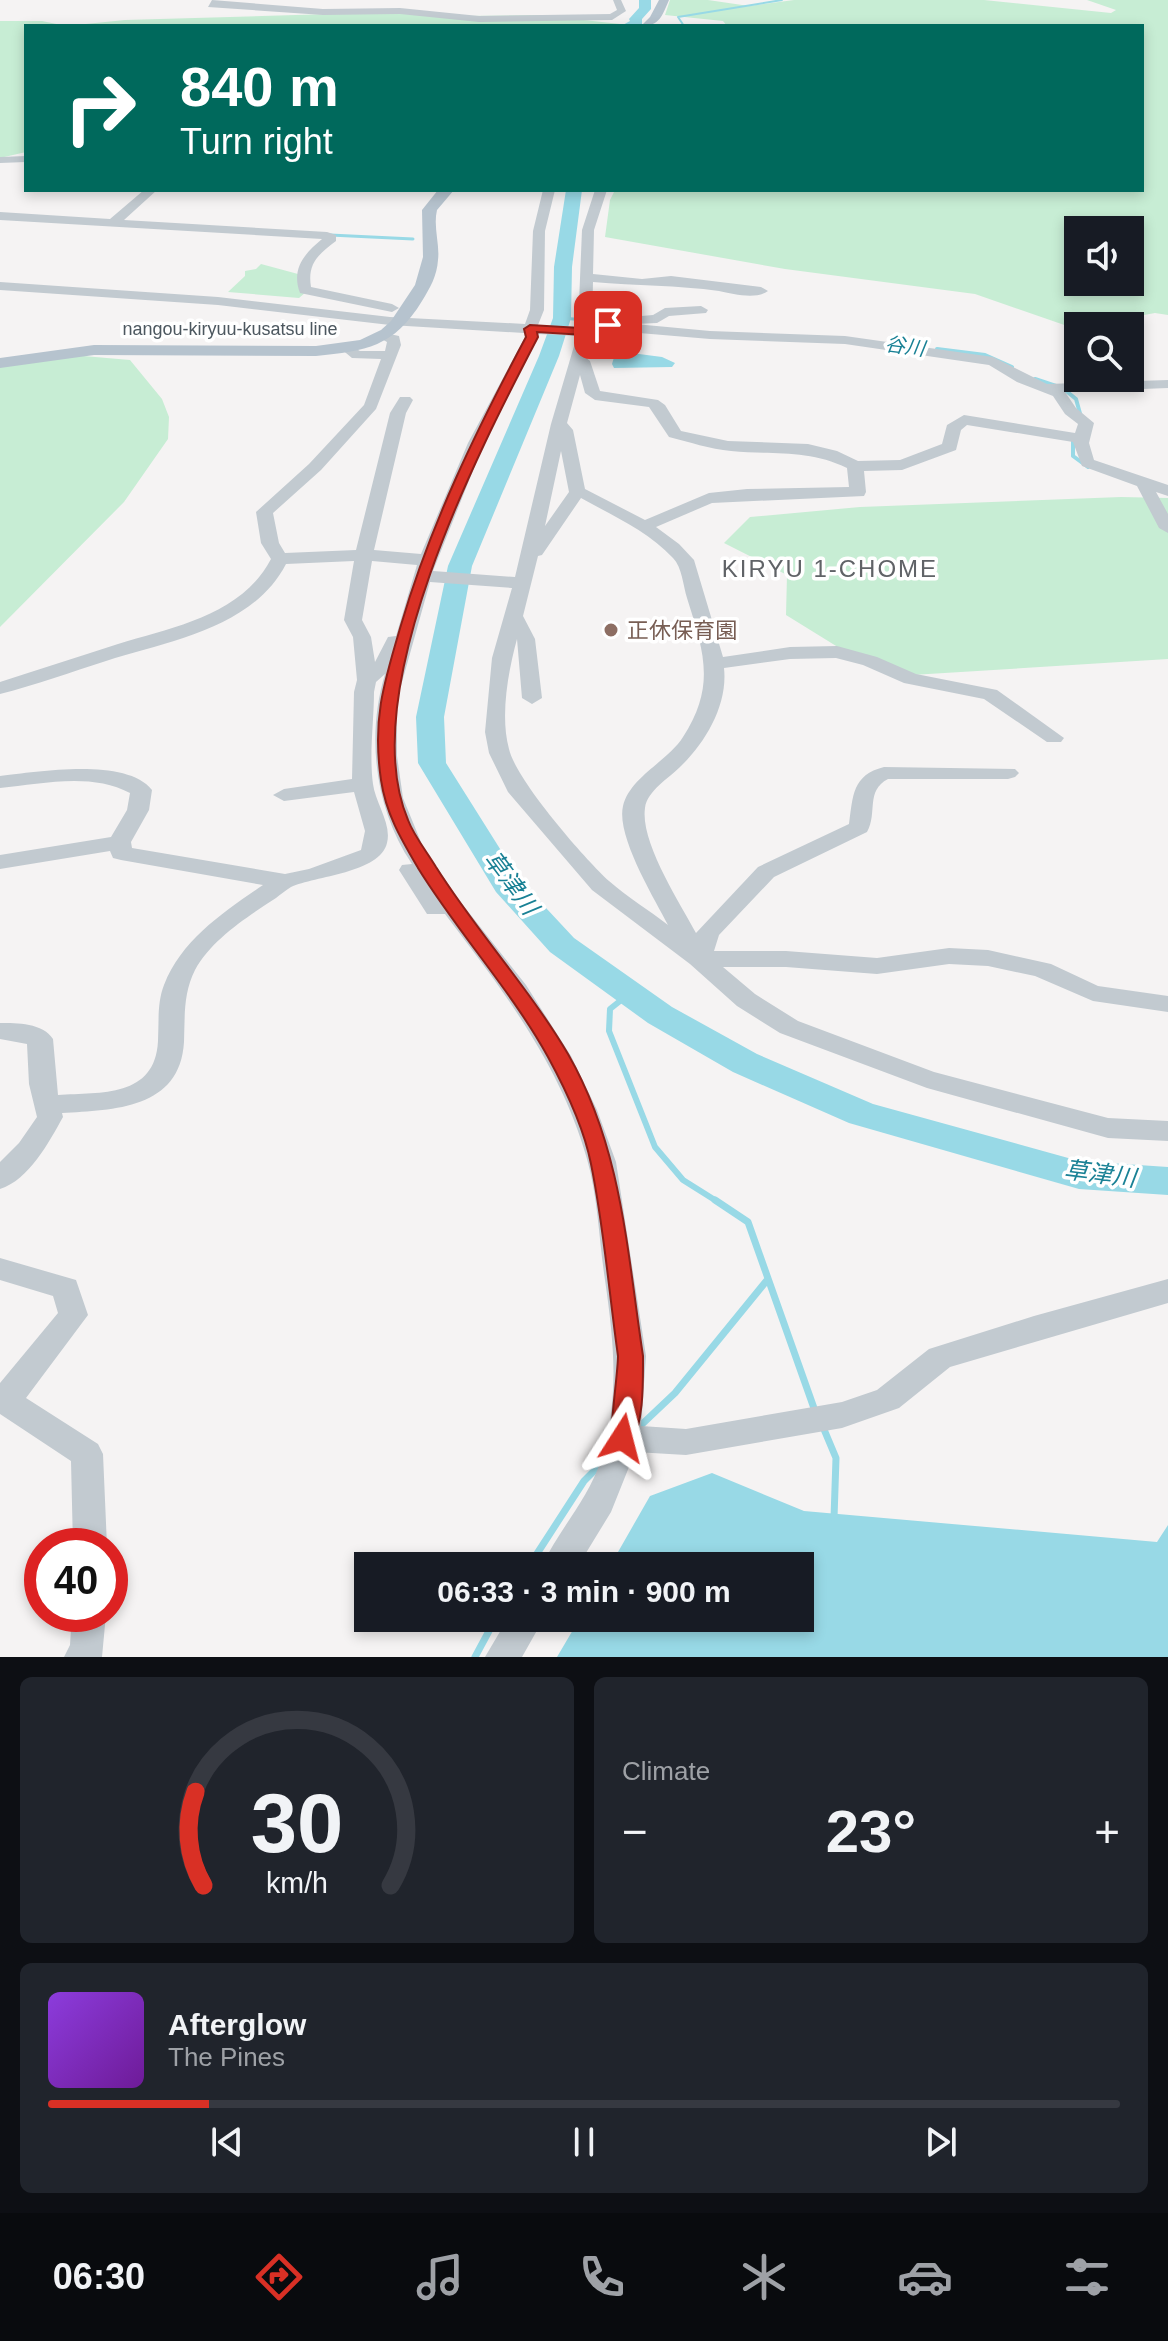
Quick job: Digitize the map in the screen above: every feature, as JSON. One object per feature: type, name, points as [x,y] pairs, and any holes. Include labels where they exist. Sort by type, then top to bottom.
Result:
[{"type":"main road","points":[[649,24],[655,19],[664,0]]},
{"type":"main road","name":"nangou-kiryuu-kusatsu line","points":[[0,363],[94,350],[316,351],[347,348],[385,337],[406,316],[429,273],[431,248],[427,214],[442,192]]},
{"type":"street","points":[[218,0],[211,5],[323,12],[400,11],[479,19],[607,17],[621,13],[617,0]]},
{"type":"street","points":[[548,7],[559,13],[607,17]]},
{"type":"street","points":[[0,160],[24,159]]},
{"type":"street","points":[[113,223],[149,192]]},
{"type":"street","points":[[549,192],[539,231],[537,310],[532,337],[476,443],[406,636],[387,700],[387,756],[392,798],[412,847],[451,905],[517,991],[558,1056],[584,1110],[602,1162],[631,1356],[630,1388],[622,1438],[610,1480],[567,1552]]},
{"type":"street","points":[[528,562],[577,359],[589,219],[600,192]]},
{"type":"street","points":[[0,216],[327,236],[332,238],[306,260],[300,276],[305,290],[406,316]]},
{"type":"street","points":[[586,277],[642,283],[671,280],[761,291]]},
{"type":"street","points":[[3,288],[218,301],[534,329],[657,319],[665,312],[701,310]]},
{"type":"street","points":[[582,325],[710,335],[845,340],[993,361],[1022,379],[1058,393],[1070,411],[1086,423],[1079,438],[1081,453],[1088,463],[1168,491]]},
{"type":"street","points":[[280,559],[270,543],[264,512],[315,467],[371,406],[391,355],[394,339],[385,337]]},
{"type":"street","points":[[347,348],[357,355],[391,355]]},
{"type":"street","points":[[577,359],[583,361],[593,393],[600,397],[653,403],[660,408],[675,434],[728,446],[808,449],[831,454],[855,466],[902,465],[950,447],[953,428],[964,420],[1079,438]]},
{"type":"street","points":[[1144,383],[1168,384]]},
{"type":"street","points":[[1047,388],[1064,386]]},
{"type":"street","points":[[0,782],[58,776],[131,783],[141,790],[138,810],[120,842],[121,853],[241,876],[285,881],[315,875],[370,854],[376,843],[362,784],[361,727],[367,680],[362,637],[353,620],[364,555],[402,406],[371,406]]},
{"type":"street","points":[[559,424],[565,430],[577,492],[517,582],[502,658],[495,732],[499,753],[516,787],[600,885],[699,959],[746,1000],[789,1027],[859,1056],[927,1079],[1108,1128],[1168,1131]]},
{"type":"street","points":[[642,527],[709,498],[747,494],[858,492],[855,466]]},
{"type":"street","points":[[1145,484],[1148,495],[1168,528]]},
{"type":"street","points":[[577,492],[586,494],[642,527],[686,561],[703,610],[715,690],[701,725],[678,760],[634,804],[633,819],[654,875],[699,959]]},
{"type":"street","points":[[280,559],[364,555],[429,571],[517,582]]},
{"type":"street","points":[[0,688],[208,622],[228,612],[272,577],[280,559]]},
{"type":"street","points":[[512,614],[526,639],[532,698]]},
{"type":"street","points":[[367,680],[383,665],[396,638],[406,636]]},
{"type":"street","points":[[713,664],[790,653],[837,652],[870,661],[911,679],[990,694],[1054,738]]},
{"type":"street","points":[[699,959],[708,933],[766,872],[859,827],[861,791],[871,778],[884,773],[1008,773]]},
{"type":"street","points":[[284,795],[362,784]]},
{"type":"street","points":[[369,811],[385,829],[435,909],[451,905]]},
{"type":"street","points":[[0,862],[120,842]]},
{"type":"street","points":[[47,1105],[122,1098],[146,1091],[159,1081],[170,1058],[175,987],[189,960],[215,931],[285,881]]},
{"type":"street","points":[[699,959],[786,959],[877,966],[949,956],[988,958],[1042,970],[1093,993],[1168,1004]]},
{"type":"street","points":[[0,1031],[23,1032],[40,1039],[42,1084],[50,1117],[36,1139],[0,1179]]},
{"type":"street","points":[[0,1269],[66,1288],[73,1315],[10,1393],[10,1404],[87,1454],[89,1528]]},
{"type":"street","points":[[622,1438],[686,1442],[842,1415],[888,1399],[940,1358],[1168,1291]]},
{"type":"street","points":[[82,1657],[87,1652],[88,1632]]},
{"type":"street","points":[[503,1657],[518,1632]]},
{"type":"green space","points":[[670,0],[708,0],[749,6],[794,0],[984,0],[1111,13],[1116,10],[1087,0],[1168,0],[1168,315],[1064,312],[1064,325],[975,294],[785,269],[605,237],[614,192],[1144,192],[1144,24],[725,24],[723,21],[665,15]]},
{"type":"green space","points":[[396,12],[462,16],[539,15],[620,24],[86,24],[125,20]]},
{"type":"green space","points":[[0,21],[56,24],[24,24],[24,152],[0,158]]},
{"type":"green space","points":[[261,264],[298,274],[306,292],[299,298],[228,292],[245,276],[245,271],[256,269]]},
{"type":"green space","points":[[72,355],[130,360],[162,399],[169,417],[168,439],[124,502],[0,627],[0,365]]},
{"type":"green space","points":[[1168,498],[1168,659],[912,675],[841,649],[786,615],[787,575],[724,543],[750,517],[860,507]]},
{"type":"water","points":[[616,351],[662,357],[675,363],[672,367],[614,368],[612,364]]},
{"type":"water","points":[[712,1473],[804,1511],[1157,1542],[1168,1525],[1168,1657],[557,1657],[572,1632],[814,1632],[814,1552],[618,1552],[650,1496]]},
{"type":"waterway","name":"草津川","points":[[634,24],[638,23],[635,19],[645,9],[645,0]]},
{"type":"waterway","points":[[683,24],[678,17],[782,0]]},
{"type":"waterway","name":"草津川","points":[[574,192],[563,267],[562,318],[549,356],[460,566],[430,717],[432,763],[507,885],[562,945],[660,1015],[745,1063],[862,1114],[1079,1175],[1168,1181]]},
{"type":"waterway","points":[[330,235],[413,239]]},
{"type":"waterway","name":"谷川","points":[[562,318],[585,320]]},
{"type":"waterway","name":"谷川","points":[[937,349],[985,355],[1012,367]]},
{"type":"waterway","name":"谷川","points":[[1035,379],[1056,386]]},
{"type":"waterway","name":"谷川","points":[[1067,392],[1076,399],[1081,417]]},
{"type":"waterway","name":"谷川","points":[[1073,438],[1073,456],[1088,467]]},
{"type":"waterway","points":[[630,993],[610,1009],[609,1031],[655,1147],[683,1180],[718,1202]]},
{"type":"waterway","points":[[718,1202],[748,1222],[815,1411]]},
{"type":"waterway","points":[[638,1428],[675,1393],[768,1279]]},
{"type":"waterway","points":[[823,1427],[836,1458],[834,1518]]},
{"type":"waterway","points":[[538,1552],[584,1481],[602,1463]]},
{"type":"waterway","points":[[475,1657],[488,1632]]},
{"type":"place","name":"正休保育園","points":[[611,630]]},
{"type":"district","name":"KIRYU 1-CHOME","points":[[830,569]]},
{"type":"route","points":[[608,325],[586,324],[585,332],[530,329],[532,337],[476,443],[427,560],[387,700],[386,726],[392,798],[412,847],[451,905],[517,991],[558,1056],[584,1110],[602,1162],[631,1356],[630,1388],[622,1438]]}]
